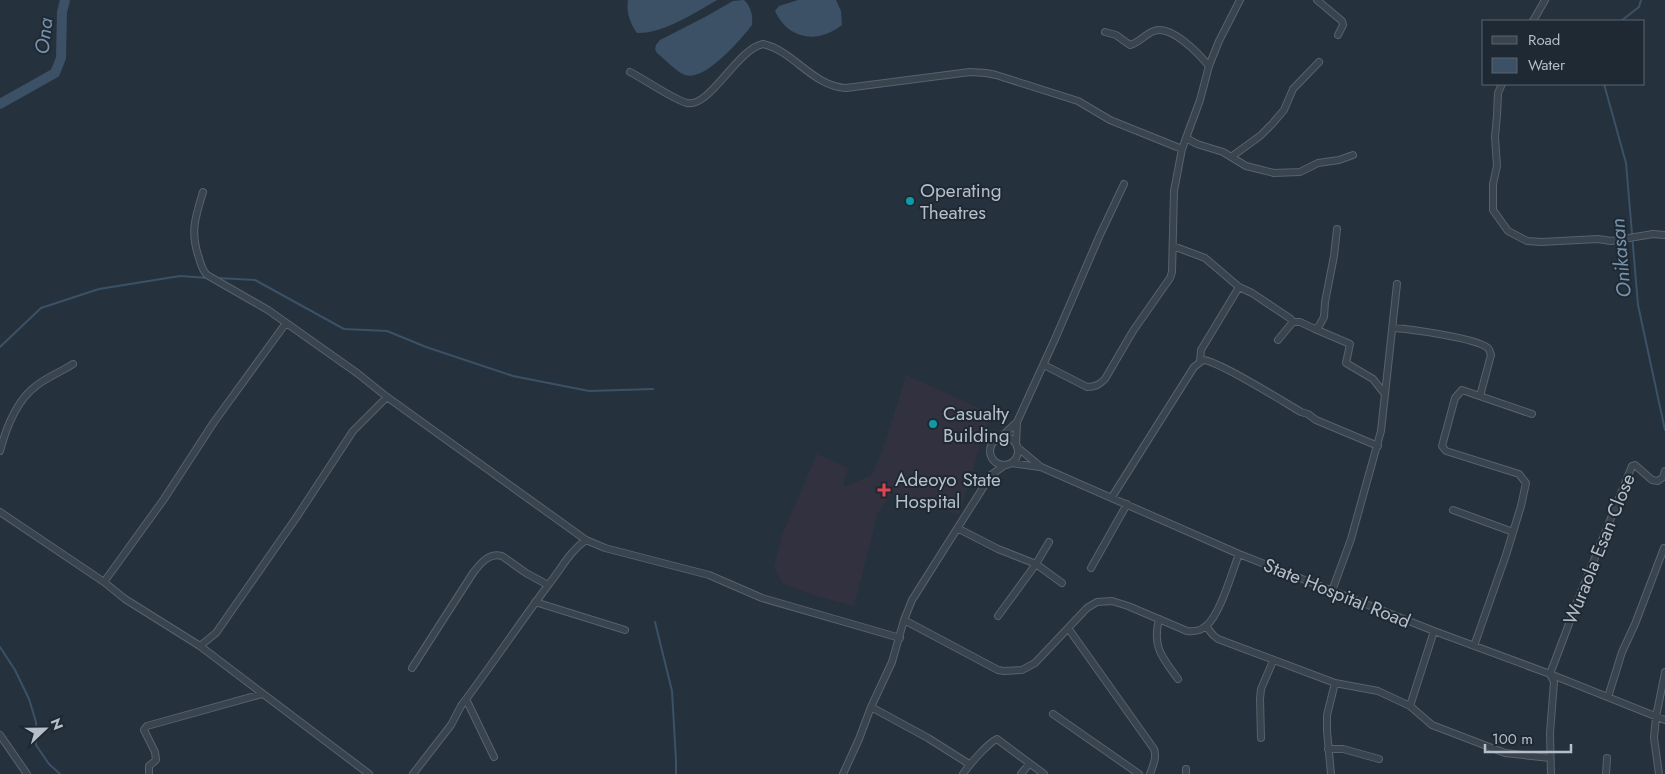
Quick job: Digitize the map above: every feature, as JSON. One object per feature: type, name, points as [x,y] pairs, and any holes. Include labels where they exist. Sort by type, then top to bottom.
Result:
[{"type":"street","points":[[1044,365],[1087,387],[1095,387],[1100,384],[1170,278],[1172,272],[1174,191],[1182,149],[1219,41],[1240,0]]},
{"type":"street","points":[[1317,0],[1342,21],[1343,25],[1338,34]]},
{"type":"street","points":[[1534,20],[1545,0]]},
{"type":"street","points":[[1105,32],[1116,35],[1130,45],[1155,30],[1164,30],[1187,44],[1210,66]]},
{"type":"street","points":[[630,72],[683,102],[693,104],[713,90],[747,52],[764,44],[776,48],[806,71],[830,85],[838,87],[846,88],[970,72],[986,73],[1078,101],[1110,120],[1182,149]]},
{"type":"street","points":[[1231,157],[1260,136],[1273,123],[1284,110],[1293,90],[1319,62]]},
{"type":"street","points":[[1502,85],[1498,93],[1496,115],[1497,166],[1493,184],[1493,210],[1508,231],[1526,241],[1541,242],[1598,239],[1611,241],[1653,234],[1665,235]]},
{"type":"street","points":[[1186,138],[1197,144],[1223,152],[1246,166],[1267,172],[1300,172],[1318,163],[1339,160],[1353,155]]},
{"type":"street","points":[[843,774],[892,662],[912,600],[991,475],[993,458],[991,448],[994,442],[1017,422],[1044,365],[1098,237],[1124,184]]},
{"type":"street","points":[[203,192],[194,219],[193,235],[203,270],[222,284],[268,310],[586,540],[605,548],[709,575],[762,598],[900,638]]},
{"type":"street","points":[[1315,329],[1324,317],[1337,229]]},
{"type":"street","points":[[1173,246],[1205,258],[1238,287],[1252,293],[1292,322],[1300,322],[1350,344],[1346,363],[1373,379],[1384,393]]},
{"type":"street","points":[[1332,591],[1378,446],[1397,284]]},
{"type":"street","points":[[1200,361],[1201,350],[1238,287]]},
{"type":"street","points":[[1278,340],[1292,322]]},
{"type":"street","points":[[104,582],[164,499],[214,422],[286,323]]},
{"type":"street","points":[[1393,328],[1447,336],[1487,348],[1491,355],[1480,396]]},
{"type":"street","points":[[1112,497],[1194,367],[1200,361],[1208,360],[1316,420],[1378,446]]},
{"type":"street","points":[[0,451],[6,429],[16,410],[29,393],[35,386],[73,364]]},
{"type":"street","points":[[1474,646],[1526,490],[1524,480],[1518,474],[1446,450],[1442,446],[1455,398],[1459,392],[1465,391],[1532,414]]},
{"type":"street","points":[[200,646],[216,632],[296,518],[353,431],[386,397]]},
{"type":"street","points":[[991,475],[1008,464],[1018,454],[1017,422]]},
{"type":"street","points":[[1000,438],[1007,438],[1017,445]]},
{"type":"street","name":"State Hospital Road","points":[[1017,445],[1042,467],[1239,554],[1665,720]]},
{"type":"street","points":[[993,458],[998,463],[1042,467]]},
{"type":"street","name":"Wuraola Esan Close","points":[[1550,674],[1632,466],[1635,464],[1652,480],[1658,481],[1663,477],[1665,471]]},
{"type":"street","points":[[1090,568],[1127,504]]},
{"type":"street","points":[[1453,510],[1513,532]]},
{"type":"street","points":[[0,512],[125,598],[200,646],[369,774]]},
{"type":"street","points":[[959,528],[998,548],[1036,564],[1062,583]]},
{"type":"street","points":[[413,774],[451,725],[466,700],[535,602],[579,545],[586,540]]},
{"type":"street","points":[[998,616],[1036,564],[1049,542]]},
{"type":"street","points":[[1608,697],[1622,652],[1635,624],[1664,548]]},
{"type":"street","points":[[904,620],[998,670],[1022,670],[1035,664],[1093,604],[1104,601],[1128,606],[1195,632],[1206,626],[1219,606],[1239,554]]},
{"type":"street","points":[[412,668],[473,573],[480,564],[491,556],[502,556],[526,573],[548,585]]},
{"type":"street","points":[[535,602],[625,630]]},
{"type":"street","points":[[1160,619],[1156,631],[1158,650],[1178,679]]},
{"type":"street","points":[[1206,626],[1213,636],[1218,639],[1273,660],[1335,683],[1378,691],[1410,706],[1432,725],[1505,753],[1550,758]]},
{"type":"street","points":[[1068,628],[1154,749],[1156,753],[1155,760],[1150,774]]},
{"type":"street","points":[[1410,706],[1434,631]]},
{"type":"street","points":[[1261,738],[1261,689],[1273,660]]},
{"type":"street","points":[[1658,774],[1654,738],[1665,672]]},
{"type":"street","points":[[1550,674],[1554,682],[1550,733],[1551,774]]},
{"type":"street","points":[[1331,774],[1327,714],[1335,683]]},
{"type":"street","points":[[149,774],[149,766],[156,758],[144,730],[147,726],[262,694]]},
{"type":"street","points":[[466,700],[494,756]]},
{"type":"street","points":[[871,707],[928,738],[969,764]]},
{"type":"street","points":[[1053,714],[1139,774]]},
{"type":"street","points":[[0,735],[26,774]]},
{"type":"street","points":[[963,774],[969,764],[992,741],[998,739],[1044,774]]},
{"type":"street","points":[[1328,749],[1343,749],[1379,759]]},
{"type":"street","points":[[1606,774],[1607,758]]},
{"type":"street","points":[[1021,774],[1029,764]]},
{"type":"shaded area","name":"Adeoyo State Hospital","points":[[906,375],[990,413],[959,515],[930,503],[892,492],[878,513],[854,606],[816,596],[782,583],[774,567],[781,538],[817,454],[848,468],[843,487],[872,475],[887,437]]},
{"type":"water","points":[[628,0],[717,0],[667,26],[657,30],[637,33],[629,17]]},
{"type":"water","points":[[744,0],[751,11],[752,25],[740,40],[712,66],[693,75],[685,75],[657,53],[655,49],[660,40],[733,1]]},
{"type":"water","points":[[798,0],[836,0],[841,11],[842,25],[833,31],[814,37],[796,33],[781,21],[775,11],[779,6]]},
{"type":"waterway","name":"Ona","points":[[0,104],[55,73],[61,58],[62,12],[65,0]]},
{"type":"waterway","name":"Onikasan","points":[[1622,20],[1639,7],[1641,0]]},
{"type":"waterway","name":"Onikasan","points":[[1604,85],[1626,163],[1638,305],[1665,430]]},
{"type":"waterway","points":[[0,347],[41,308],[99,289],[180,276],[208,278]]},
{"type":"waterway","points":[[218,278],[255,280],[344,329],[387,331],[426,347],[513,376],[589,391],[653,389]]},
{"type":"waterway","points":[[655,622],[672,691],[676,774]]},
{"type":"waterway","points":[[0,647],[15,670],[29,699],[36,722],[36,745],[49,764],[60,774]]},
{"type":"place","name":"Operating Theatres","points":[[910,201]]},
{"type":"place","name":"Casualty Building","points":[[933,424]]},
{"type":"place","name":"Adeoyo State Hospital","points":[[884,490]]}]
